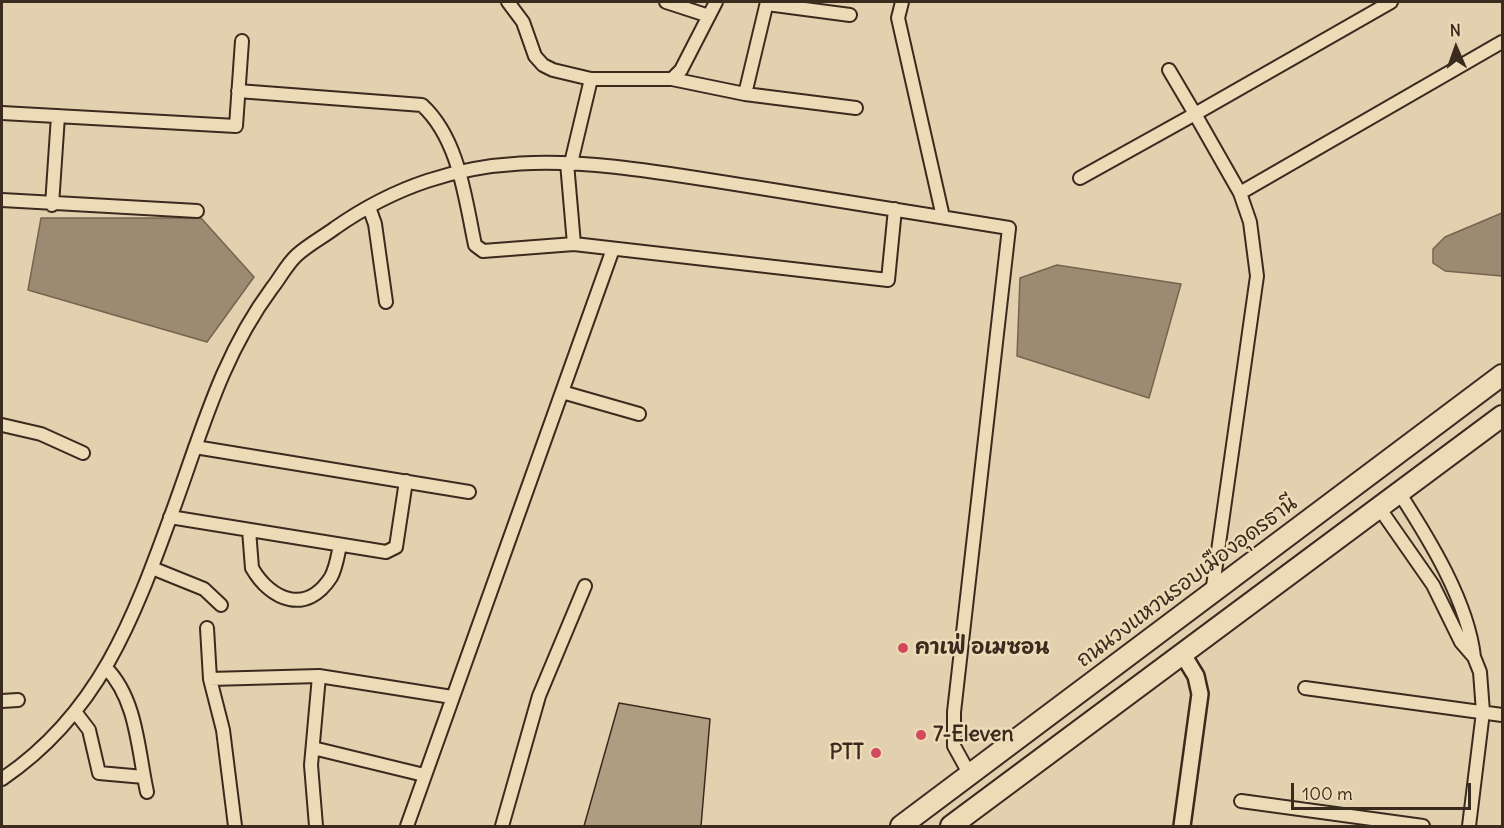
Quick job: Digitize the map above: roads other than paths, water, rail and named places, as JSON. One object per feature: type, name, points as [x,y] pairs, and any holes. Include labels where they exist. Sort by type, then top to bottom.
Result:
[{"type":"main road","name":"ถนนวงแหวนรอบเมืองอุดรธานี","points":[[901,826],[1503,375]]},
{"type":"main road","points":[[951,826],[1503,416]]},
{"type":"street","points":[[508,2],[523,22],[535,56],[543,65],[591,79],[672,79],[745,94],[856,108]]},
{"type":"street","points":[[666,2],[709,16]]},
{"type":"street","points":[[672,79],[681,70],[716,2]]},
{"type":"street","points":[[902,2],[898,18],[942,212]]},
{"type":"street","points":[[1080,178],[1391,2]]},
{"type":"street","points":[[745,94],[767,3],[850,15]]},
{"type":"street","points":[[2,112],[236,126],[242,41]]},
{"type":"street","points":[[1240,193],[1503,42]]},
{"type":"street","points":[[1169,70],[1240,193],[1250,222],[1257,276],[1212,593]]},
{"type":"street","points":[[574,244],[569,163],[591,79]]},
{"type":"street","points":[[238,91],[422,105],[436,118],[459,170],[475,244],[483,251],[574,244],[888,280],[895,209]]},
{"type":"street","points":[[52,205],[58,116]]},
{"type":"street","points":[[2,779],[33,757],[76,713],[106,668],[152,568],[221,374],[251,316],[296,256],[369,207],[413,184],[459,170],[534,161],[639,170],[895,209],[942,212],[1009,228],[954,712],[954,746],[970,775]]},
{"type":"street","points":[[2,200],[52,205],[198,211]]},
{"type":"street","points":[[369,207],[375,224],[386,302]]},
{"type":"street","points":[[407,826],[613,249]]},
{"type":"street","points":[[562,392],[639,414]]},
{"type":"street","points":[[2,425],[41,434],[83,453]]},
{"type":"street","points":[[195,447],[469,492]]},
{"type":"street","points":[[170,518],[386,552],[396,547],[406,482]]},
{"type":"street","points":[[1400,494],[1426,534],[1438,560],[1472,639],[1474,657],[1480,672],[1484,712],[1469,826]]},
{"type":"street","points":[[1380,509],[1433,585],[1461,642],[1474,657]]},
{"type":"street","points":[[249,530],[252,568],[278,595],[290,601],[302,601],[330,579],[340,545]]},
{"type":"street","points":[[152,568],[204,589],[221,605]]},
{"type":"street","points":[[502,826],[539,696],[585,586]]},
{"type":"street","points":[[207,628],[210,678],[223,730],[235,826]]},
{"type":"street","points":[[1182,653],[1196,676],[1200,694],[1182,826]]},
{"type":"street","points":[[106,668],[118,680],[128,699],[147,792]]},
{"type":"street","points":[[210,678],[319,676],[452,697]]},
{"type":"street","points":[[316,826],[311,765],[319,676]]},
{"type":"street","points":[[1305,688],[1503,715]]},
{"type":"street","points":[[2,701],[18,700]]},
{"type":"street","points":[[76,713],[89,730],[99,773],[144,777]]},
{"type":"street","points":[[312,748],[424,775]]},
{"type":"street","points":[[1241,801],[1423,826]]},
{"type":"place","name":"คาเฟ่ อเมซอน","points":[[903,648]]},
{"type":"place","name":"7-Eleven","points":[[921,735]]},
{"type":"place","name":"PTT","points":[[876,753]]}]
